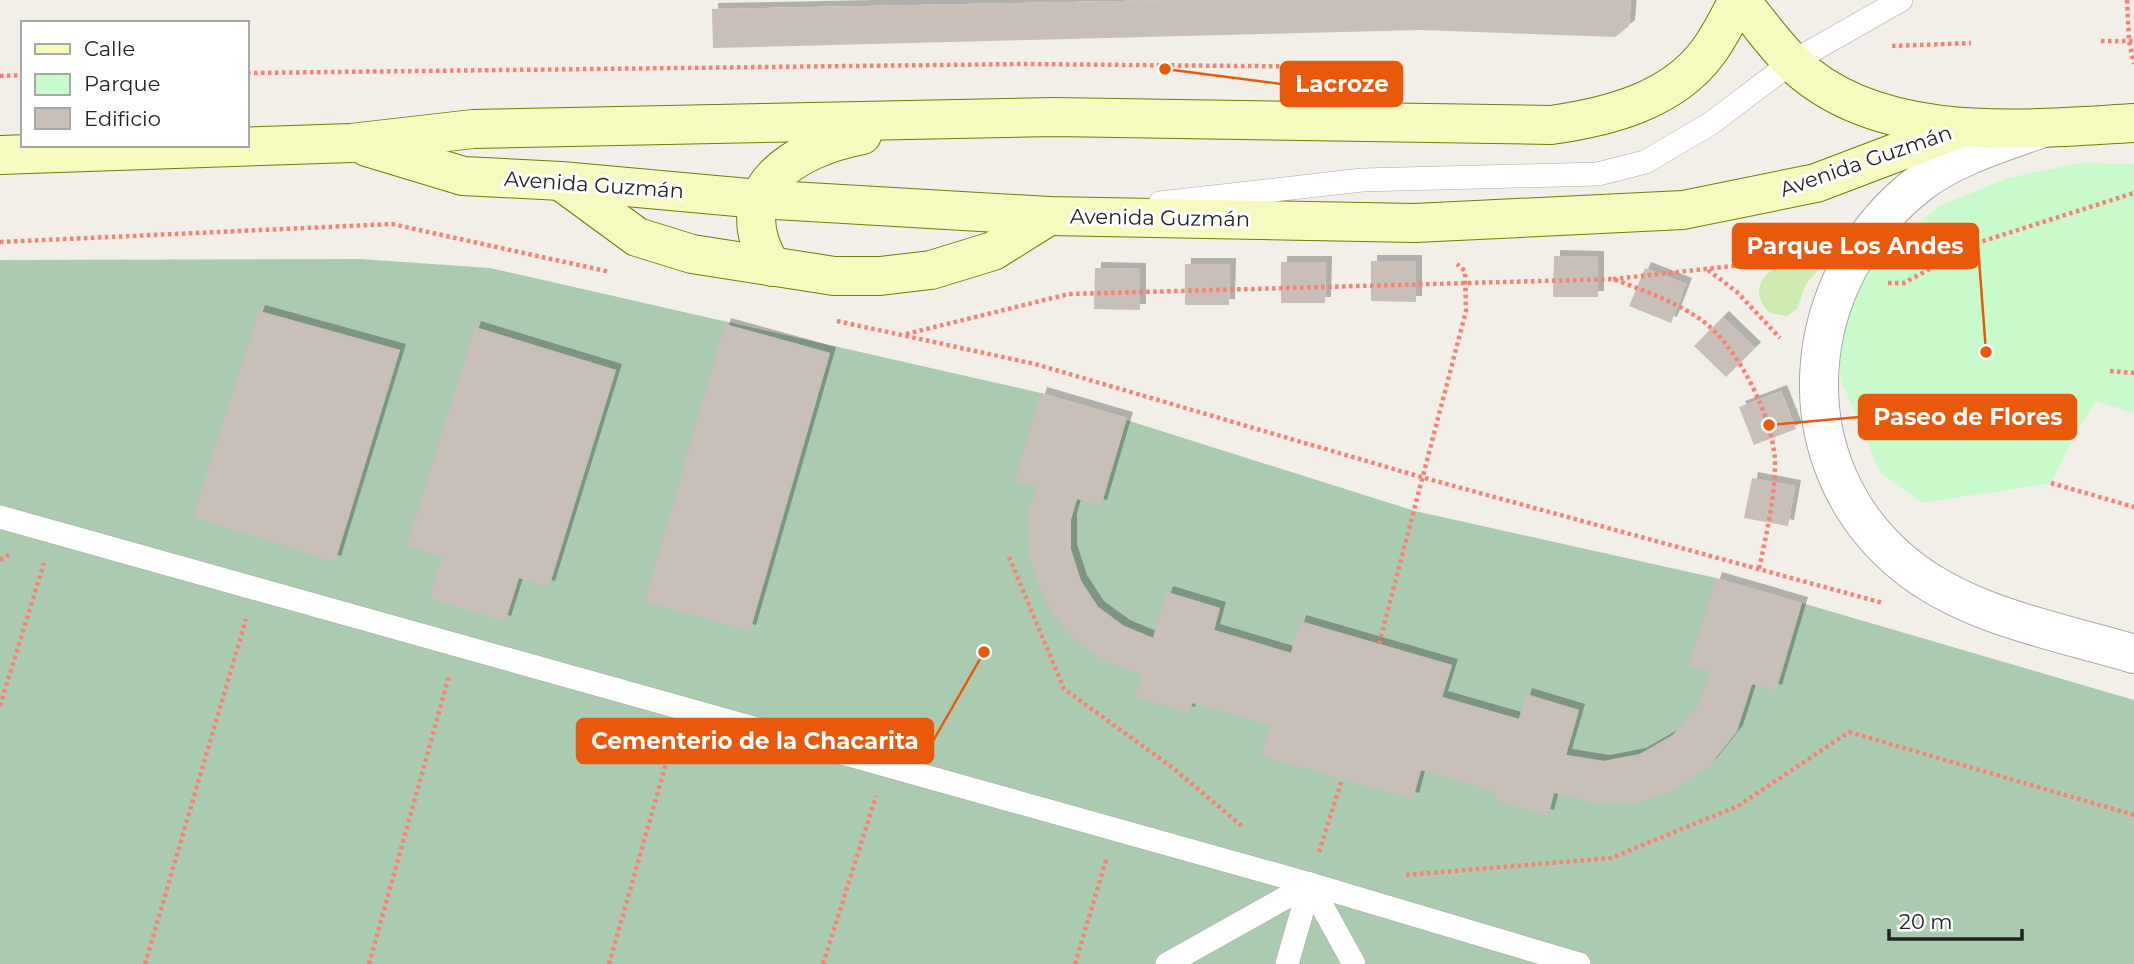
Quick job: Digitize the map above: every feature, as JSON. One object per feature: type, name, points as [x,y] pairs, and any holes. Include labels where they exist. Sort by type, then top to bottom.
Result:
[{"type":"main road","points":[[1739,0],[1792,62],[1828,90],[1860,104],[1906,118],[1961,128],[2043,128],[2134,123]]},
{"type":"main road","name":"Avenida Guzmán","points":[[248,147],[351,143],[472,129],[1054,117],[1551,125],[1602,118],[1647,100],[1683,77],[1708,52],[1739,0]]},
{"type":"main road","points":[[772,267],[759,247],[755,224],[759,199],[773,176],[800,155],[834,141],[939,120]]},
{"type":"main road","name":"Avenida Guzmán","points":[[351,143],[463,176],[561,181],[759,199],[1049,216],[1415,223],[1683,211],[1816,183],[1961,128]]},
{"type":"main road","name":"Avenida Guzmán","points":[[0,155],[234,147]]},
{"type":"main road","points":[[561,181],[637,237],[692,254],[834,276],[880,276],[931,270],[993,251],[1049,216]]},
{"type":"street","name":"Avenida Guzmán","points":[[2043,128],[1979,151],[1921,182],[1873,227],[1838,283],[1825,323],[1819,365],[1819,407],[1832,458],[1844,488],[1866,523],[1903,564],[1949,594],[2001,614],[2134,653]]},
{"type":"lane","points":[[1049,216],[1362,180],[1598,174],[1645,162],[1699,131],[1792,62],[1901,0]]},
{"type":"lane","points":[[0,517],[1310,884],[1579,964]]},
{"type":"lane","points":[[1167,964],[1310,884]]},
{"type":"lane","points":[[1287,964],[1310,884]]},
{"type":"lane","points":[[1310,884],[1354,964]]},
{"type":"path","points":[[2127,0],[2134,64]]},
{"type":"path","points":[[2101,41],[2132,41]]},
{"type":"path","points":[[248,73],[1024,64],[1359,67],[1360,121]]},
{"type":"path","points":[[0,76],[21,75]]},
{"type":"path","points":[[1838,283],[1904,283],[1977,243],[2134,193]]},
{"type":"path","points":[[1379,644],[1466,311],[1465,271],[1415,223]]},
{"type":"path","points":[[0,242],[393,225],[621,274]]},
{"type":"path","points":[[902,335],[1069,294],[1613,279],[1707,270],[1752,264],[1873,227]]},
{"type":"path","points":[[1707,270],[1737,292],[1772,327],[1788,348]]},
{"type":"path","points":[[1613,279],[1654,295],[1702,320],[1753,384],[1767,417],[1776,466],[1759,569]]},
{"type":"path","points":[[835,320],[1035,364],[1421,477],[1887,604]]},
{"type":"path","points":[[2110,371],[2134,373]]},
{"type":"path","points":[[2051,483],[2134,507]]},
{"type":"path","points":[[0,706],[53,531]]},
{"type":"path","points":[[1009,557],[1064,689],[1173,768],[1247,830]]},
{"type":"path","points":[[145,964],[255,588]]},
{"type":"path","points":[[369,964],[458,645]]},
{"type":"path","points":[[609,964],[682,708]]},
{"type":"path","points":[[1392,877],[1611,858],[1738,806],[1849,732],[2134,815]]},
{"type":"path","points":[[823,964],[886,765]]},
{"type":"path","points":[[1310,884],[1342,779]]},
{"type":"path","points":[[1075,964],[1115,829]]},
{"type":"green space","points":[[2081,163],[2134,164],[2134,413],[2096,401],[2077,431],[2051,483],[1922,503],[1880,472],[1841,380],[1836,323],[1865,275],[1897,240],[1940,206],[2007,178]]},
{"type":"green space","points":[[360,259],[490,268],[1041,393],[1415,511],[1716,578],[2134,700],[2134,964],[0,964],[0,260]]},
{"type":"green space","points":[[1802,259],[1810,259],[1818,265],[1818,270],[1806,284],[1797,309],[1787,316],[1770,313],[1762,303],[1760,284],[1772,270]]},
{"type":"building","points":[[1175,0],[1631,0],[1629,26],[1615,37],[1421,30],[713,48],[712,9]]},
{"type":"building","points":[[1554,256],[1598,257],[1598,297],[1553,297]]},
{"type":"building","points":[[1371,261],[1416,261],[1416,302],[1371,301]]},
{"type":"building","points":[[1281,262],[1326,262],[1325,303],[1281,303]]},
{"type":"building","points":[[1185,264],[1230,264],[1229,305],[1185,305]]},
{"type":"building","points":[[1095,268],[1140,269],[1140,310],[1094,309]]},
{"type":"building","points":[[1645,268],[1686,284],[1671,323],[1629,306]]},
{"type":"building","points":[[259,311],[400,350],[335,562],[193,517]]},
{"type":"building","points":[[1723,317],[1755,348],[1726,377],[1694,346]]},
{"type":"building","points":[[725,324],[830,353],[750,631],[645,602]]},
{"type":"building","points":[[475,327],[616,370],[549,587],[519,578],[505,622],[429,598],[442,557],[407,546]]},
{"type":"building","points":[[1781,391],[1796,429],[1754,445],[1739,407]]},
{"type":"building","points":[[1041,393],[1127,418],[1101,506],[1077,499],[1071,519],[1071,550],[1081,581],[1098,607],[1124,626],[1153,638],[1167,592],[1220,608],[1214,630],[1291,653],[1300,621],[1452,665],[1442,697],[1519,719],[1526,694],[1579,710],[1566,755],[1604,761],[1640,754],[1673,735],[1698,706],[1710,672],[1689,666],[1716,578],[1802,603],[1776,691],[1752,684],[1737,731],[1711,764],[1677,789],[1637,803],[1595,803],[1554,793],[1548,816],[1494,800],[1497,792],[1421,770],[1413,799],[1261,756],[1270,725],[1192,703],[1189,713],[1135,697],[1143,675],[1102,660],[1068,634],[1044,599],[1030,558],[1028,516],[1036,487],[1015,481]]},
{"type":"building","points":[[1752,478],[1795,486],[1788,526],[1744,518]]},
{"type":"place","name":"Lacroze","points":[[1165,69]]},
{"type":"place","name":"Parque Los Andes","points":[[1986,352]]},
{"type":"place","name":"Paseo de Flores","points":[[1769,425]]},
{"type":"place","name":"Cementerio de la Chacarita","points":[[984,652]]}]
